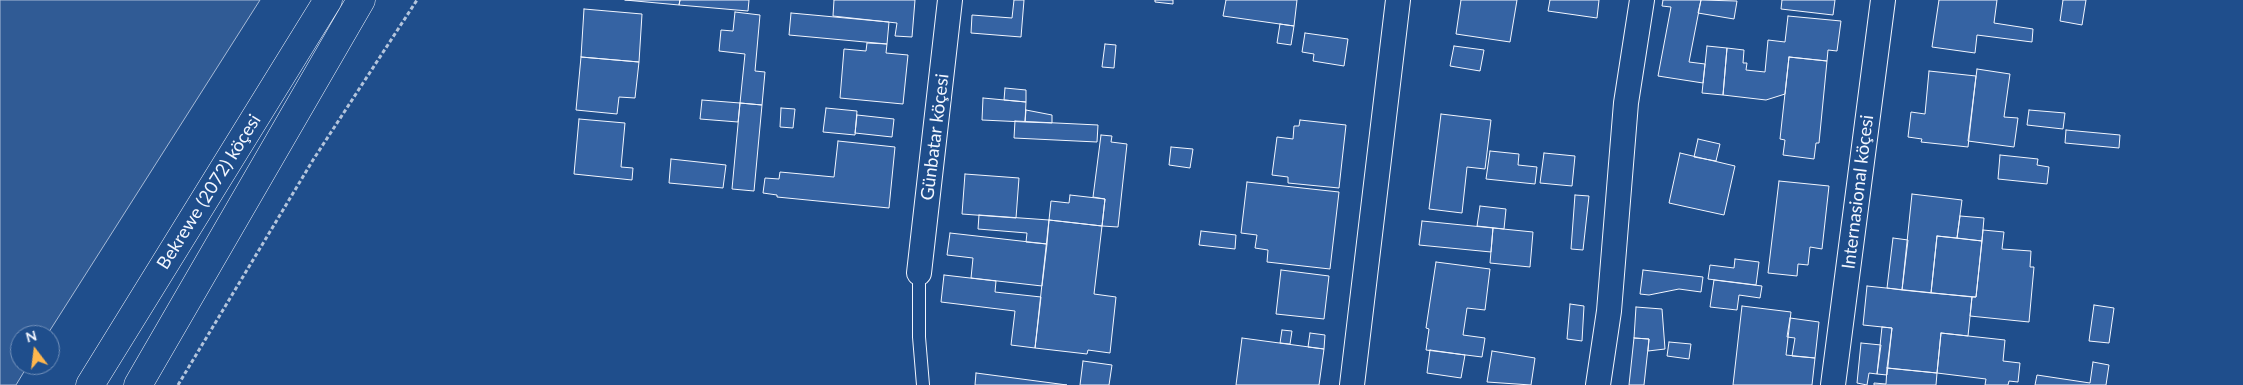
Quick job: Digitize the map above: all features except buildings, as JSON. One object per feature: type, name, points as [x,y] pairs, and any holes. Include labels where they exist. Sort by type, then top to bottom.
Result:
[{"type":"main road","name":"Bekrewe (2072) köçesi","points":[[90,385],[328,0]]},
{"type":"main road","name":"Bekrewe (2072) köçesi","points":[[138,385],[361,0]]},
{"type":"street","name":"Günbatar köçesi","points":[[919,273],[950,0]]},
{"type":"street","points":[[1352,385],[1398,0]]},
{"type":"street","points":[[1598,385],[1609,311],[1626,103],[1642,0]]},
{"type":"street","name":"Internasional köçesi","points":[[1833,385],[1883,0]]},
{"type":"lane","points":[[919,273],[919,337],[923,385]]},
{"type":"path","points":[[178,385],[313,160],[417,0]]},
{"type":"shaded area","points":[[0,0],[260,0],[53,325],[10,325],[10,375],[22,375],[16,385],[0,385]]}]
